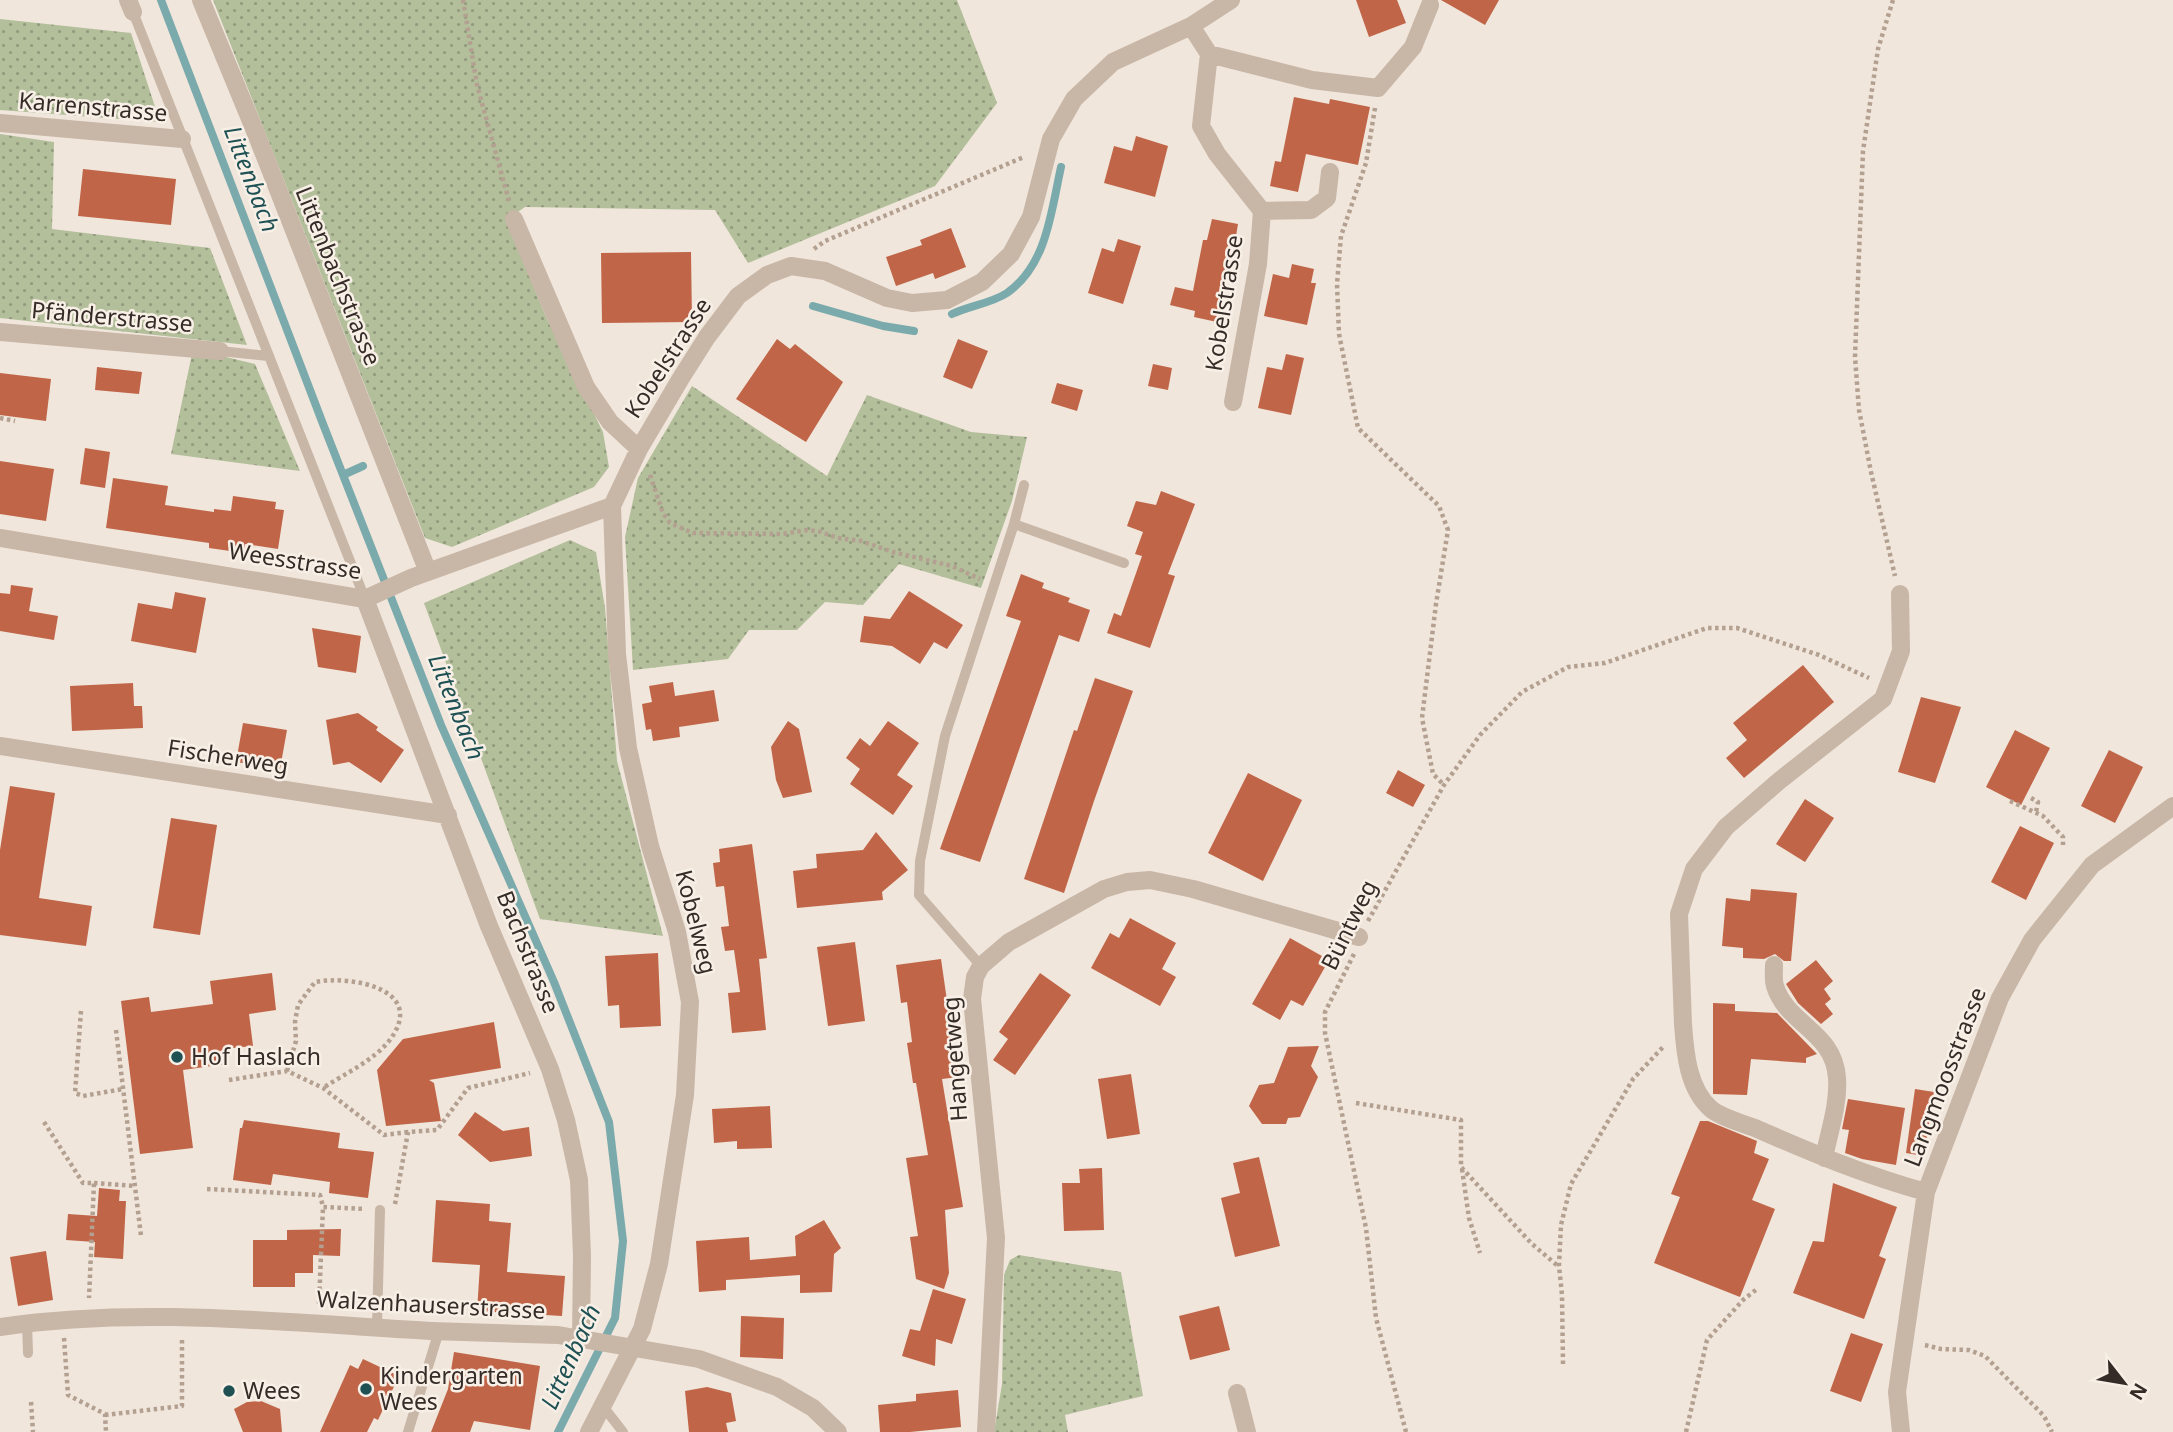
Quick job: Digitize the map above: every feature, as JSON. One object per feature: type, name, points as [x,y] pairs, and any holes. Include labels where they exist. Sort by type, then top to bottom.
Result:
[{"type":"street","name":"Littenbachstrasse","points":[[201,0],[255,131],[419,575]]},
{"type":"street","points":[[791,265],[825,271],[887,298],[912,303],[947,300],[982,282],[1011,254],[1031,217],[1051,139],[1074,99],[1113,62],[1191,26],[1227,1]]},
{"type":"street","points":[[1191,26],[1209,54],[1312,80],[1378,88],[1413,47],[1430,5]]},
{"type":"street","name":"Kobelstrasse","points":[[1209,54],[1201,126],[1217,154],[1262,211],[1258,264],[1233,402]]},
{"type":"street","name":"Karrenstrasse","points":[[0,123],[182,139]]},
{"type":"street","name":"Kobelstrasse","points":[[1262,211],[1311,209],[1327,198],[1330,172]]},
{"type":"street","points":[[514,219],[586,387],[610,422],[639,449]]},
{"type":"street","name":"Kobelstrasse","points":[[611,506],[639,449],[707,337],[738,296],[767,275],[791,265]]},
{"type":"street","name":"Pfänderstrasse","points":[[0,332],[220,351]]},
{"type":"street","name":"Weesstrasse","points":[[0,538],[369,596],[419,575],[611,506]]},
{"type":"street","name":"Kobelweg","points":[[589,1432],[624,1346],[642,1329],[659,1264],[685,1095],[690,1002],[677,933],[650,846],[628,748],[617,654],[611,506]]},
{"type":"street","points":[[1899,594],[1901,651],[1883,699],[1779,780],[1726,827],[1694,869],[1679,914],[1683,1024],[1692,1083],[1712,1109],[1824,1158],[1876,1178],[1926,1192]]},
{"type":"street","name":"Bachstrasse","points":[[369,596],[489,926],[550,1069],[566,1121],[579,1180],[585,1339]]},
{"type":"street","name":"Fischerweg","points":[[0,746],[448,815]]},
{"type":"street","name":"Langmoosstrasse","points":[[1901,1432],[1897,1392],[1926,1192],[2000,998],[2032,940],[2092,865],[2173,806]]},
{"type":"street","points":[[981,966],[1009,942],[1093,895],[1127,882],[1150,880],[1193,889],[1359,937]]},
{"type":"street","points":[[1774,965],[1774,984],[1780,998],[1803,1025],[1823,1040],[1837,1076],[1836,1101],[1824,1158]]},
{"type":"street","name":"Hangetweg","points":[[981,966],[975,977],[972,999],[996,1238],[986,1432]]},
{"type":"street","name":"Walzenhauserstrasse","points":[[0,1327],[88,1317],[158,1316],[585,1339],[699,1359],[754,1377],[813,1408],[838,1432]]},
{"type":"street","points":[[1237,1393],[1247,1432]]},
{"type":"lane","points":[[130,6],[268,356],[369,596]]},
{"type":"lane","points":[[220,351],[268,356]]},
{"type":"lane","points":[[981,966],[919,895],[920,861],[945,736],[1014,524],[1024,485]]},
{"type":"lane","points":[[1014,524],[1124,563]]},
{"type":"lane","points":[[377,1326],[380,1210]]},
{"type":"lane","points":[[27,1323],[28,1353]]},
{"type":"lane","points":[[408,1432],[435,1331]]},
{"type":"lane","points":[[602,1405],[623,1432]]},
{"type":"path","points":[[463,0],[477,85],[514,219]]},
{"type":"path","points":[[1893,0],[1878,49],[1863,151],[1855,357],[1861,422],[1899,594]]},
{"type":"path","points":[[1378,88],[1366,163],[1341,236],[1337,284],[1339,334],[1358,428],[1439,506],[1448,530],[1422,718],[1433,775],[1444,785]]},
{"type":"path","points":[[791,265],[825,242],[1036,152],[1051,139]]},
{"type":"path","points":[[0,418],[15,421]]},
{"type":"path","points":[[639,449],[663,513],[670,523],[693,533],[783,534],[818,531],[952,566],[993,585]]},
{"type":"path","name":"Büntweg","points":[[1406,1432],[1376,1318],[1366,1228],[1325,1033],[1325,1012],[1358,945],[1359,937],[1444,785],[1480,735],[1522,692],[1569,667],[1605,663],[1707,628],[1737,628],[1819,655],[1888,687]]},
{"type":"path","points":[[2031,798],[2038,802],[2036,812]]},
{"type":"path","points":[[2010,801],[2043,816],[2063,837],[2063,845]]},
{"type":"path","points":[[287,1071],[296,1041],[298,1005],[316,982],[334,978],[386,990],[397,1001],[401,1019],[389,1040],[373,1055],[323,1088]]},
{"type":"path","points":[[81,1011],[75,1093],[83,1096],[123,1089]]},
{"type":"path","points":[[1563,1364],[1559,1266],[1561,1225],[1572,1184],[1633,1079],[1683,1024]]},
{"type":"path","points":[[116,1030],[141,1236]]},
{"type":"path","points":[[229,1080],[287,1071],[323,1088],[384,1135],[437,1130],[468,1088],[550,1069]]},
{"type":"path","points":[[1356,1104],[1461,1120],[1460,1153],[1469,1218],[1480,1253]]},
{"type":"path","points":[[44,1122],[83,1183],[134,1186]]},
{"type":"path","points":[[324,1207],[394,1209],[408,1132]]},
{"type":"path","points":[[1462,1168],[1532,1244],[1559,1266]]},
{"type":"path","points":[[88,1306],[94,1183]]},
{"type":"path","points":[[208,1189],[320,1195],[324,1207],[319,1310]]},
{"type":"path","points":[[1686,1432],[1707,1340],[1743,1300],[1757,1289]]},
{"type":"path","points":[[64,1334],[68,1395],[105,1415],[182,1406],[182,1334]]},
{"type":"path","points":[[1904,1338],[1941,1349],[1969,1350],[1985,1356],[2044,1416],[2052,1432]]},
{"type":"path","points":[[31,1402],[33,1432]]},
{"type":"path","points":[[105,1415],[106,1432]]},
{"type":"green space","points":[[213,0],[957,0],[997,103],[935,186],[748,263],[715,210],[525,207],[506,220],[547,319],[603,432],[609,467],[594,487],[452,547],[425,538]]},
{"type":"green space","points":[[0,19],[131,33],[160,122],[0,110]]},
{"type":"green space","points":[[0,134],[54,142],[52,229],[210,248],[247,345],[0,318]]},
{"type":"green space","points":[[193,349],[255,364],[300,471],[171,454]]},
{"type":"green space","points":[[692,386],[827,476],[867,395],[971,432],[1027,437],[1012,501],[981,588],[899,564],[863,605],[825,602],[797,630],[749,630],[728,659],[633,670],[625,537],[638,478]]},
{"type":"green space","points":[[570,540],[596,552],[605,608],[617,761],[663,936],[540,919],[424,603]]},
{"type":"green space","points":[[1019,1255],[1121,1272],[1143,1396],[1065,1415],[1068,1432],[994,1432],[1002,1384],[1004,1275],[1010,1260]]},
{"type":"building","points":[[1356,0],[1397,0],[1406,23],[1369,37]]},
{"type":"building","points":[[1441,0],[1499,0],[1485,25]]},
{"type":"building","points":[[1294,97],[1329,104],[1330,99],[1370,107],[1358,165],[1306,154],[1298,192],[1270,186],[1275,161],[1281,162]]},
{"type":"building","points":[[1136,136],[1168,146],[1155,197],[1104,183],[1114,146],[1132,151]]},
{"type":"building","points":[[83,169],[176,179],[171,225],[78,216]]},
{"type":"building","points":[[1212,219],[1238,224],[1229,279],[1217,322],[1194,317],[1195,311],[1170,305],[1175,287],[1193,291],[1203,240],[1207,240]]},
{"type":"building","points":[[951,228],[966,267],[935,279],[933,273],[896,286],[886,257],[922,245],[920,240]]},
{"type":"building","points":[[1118,239],[1141,246],[1123,304],[1088,293],[1102,248],[1114,252]]},
{"type":"building","points":[[691,252],[692,322],[602,323],[601,253]]},
{"type":"building","points":[[1292,264],[1314,269],[1311,283],[1316,283],[1307,325],[1264,316],[1273,274],[1289,278]]},
{"type":"building","points":[[777,339],[790,349],[795,344],[843,382],[806,442],[736,399]]},
{"type":"building","points":[[958,339],[988,351],[972,389],[943,377]]},
{"type":"building","points":[[1286,354],[1304,358],[1291,415],[1258,408],[1267,367],[1282,370]]},
{"type":"building","points":[[1153,364],[1172,368],[1168,390],[1148,386]]},
{"type":"building","points":[[97,367],[142,372],[139,394],[95,390]]},
{"type":"building","points":[[0,373],[51,379],[46,421],[0,415]]},
{"type":"building","points":[[1057,383],[1083,390],[1077,411],[1051,403]]},
{"type":"building","points":[[85,448],[110,452],[105,488],[80,484]]},
{"type":"building","points":[[0,461],[54,469],[46,521],[0,514]]},
{"type":"building","points":[[113,478],[168,486],[165,505],[214,512],[214,509],[231,511],[233,496],[276,502],[275,509],[284,510],[278,549],[245,544],[244,553],[209,548],[209,543],[106,528]]},
{"type":"building","points":[[1161,491],[1195,504],[1168,574],[1175,576],[1150,648],[1107,633],[1114,613],[1121,616],[1142,556],[1135,554],[1143,532],[1127,526],[1136,501],[1156,505]]},
{"type":"building","points":[[1021,574],[1044,583],[1042,588],[1070,598],[1068,602],[1090,610],[1079,642],[1059,635],[980,862],[940,849],[1021,621],[1006,616]]},
{"type":"building","points":[[11,585],[33,588],[29,611],[58,616],[54,640],[0,631],[0,593],[10,594]]},
{"type":"building","points":[[909,591],[963,625],[947,649],[934,642],[920,664],[892,646],[860,642],[864,616],[890,619]]},
{"type":"building","points":[[175,592],[206,598],[196,653],[131,641],[138,603],[172,609]]},
{"type":"building","points":[[312,628],[361,636],[356,673],[318,667]]},
{"type":"building","points":[[1803,665],[1834,702],[1744,778],[1726,758],[1747,740],[1733,723]]},
{"type":"building","points":[[1095,678],[1133,691],[1064,893],[1024,879],[1074,730],[1077,731]]},
{"type":"building","points":[[673,682],[675,696],[714,690],[719,721],[679,727],[680,737],[653,741],[651,729],[646,730],[642,704],[652,702],[649,686]]},
{"type":"building","points":[[133,683],[134,706],[142,706],[143,728],[72,731],[70,686]]},
{"type":"building","points":[[1921,697],[1961,707],[1935,783],[1898,772]]},
{"type":"building","points":[[358,713],[404,750],[381,783],[349,762],[333,765],[326,720]]},
{"type":"building","points":[[788,721],[799,729],[812,792],[783,798],[776,780],[771,747]]},
{"type":"building","points":[[888,721],[919,743],[897,775],[913,786],[893,815],[850,784],[860,769],[846,758],[860,738],[870,746]]},
{"type":"building","points":[[243,723],[287,730],[280,769],[236,762]]},
{"type":"building","points":[[2015,730],[2050,748],[2021,805],[1986,787]]},
{"type":"building","points":[[2109,750],[2143,767],[2115,823],[2081,806]]},
{"type":"building","points":[[1398,770],[1425,785],[1413,807],[1386,793]]},
{"type":"building","points":[[1248,773],[1302,800],[1263,881],[1208,853]]},
{"type":"building","points":[[10,786],[55,793],[39,898],[92,906],[86,946],[0,935],[0,850]]},
{"type":"building","points":[[1805,799],[1834,818],[1805,862],[1776,844]]},
{"type":"building","points":[[171,818],[217,825],[200,935],[153,928]]},
{"type":"building","points":[[2020,826],[2054,843],[2026,900],[1991,882]]},
{"type":"building","points":[[876,832],[908,870],[882,892],[883,900],[797,908],[793,871],[817,868],[816,854],[863,850]]},
{"type":"building","points":[[752,844],[767,958],[759,959],[766,1030],[732,1033],[728,993],[740,992],[734,950],[725,951],[721,927],[729,926],[724,886],[716,887],[713,863],[720,862],[719,849]]},
{"type":"building","points":[[1751,889],[1797,893],[1791,961],[1784,961],[1775,954],[1764,959],[1743,958],[1743,948],[1722,946],[1726,898],[1750,901]]},
{"type":"building","points":[[1130,918],[1176,943],[1162,969],[1176,977],[1160,1006],[1091,968],[1110,933],[1119,938]]},
{"type":"building","points":[[1290,938],[1329,960],[1303,1006],[1291,1000],[1280,1020],[1252,1004]]},
{"type":"building","points":[[855,942],[865,1021],[828,1026],[817,947]]},
{"type":"building","points":[[658,953],[661,1026],[620,1028],[619,1005],[608,1006],[605,956]]},
{"type":"building","points":[[941,959],[958,1077],[942,1079],[963,1207],[945,1210],[949,1273],[944,1289],[916,1279],[910,1237],[918,1236],[906,1158],[928,1155],[907,1043],[912,1042],[907,1002],[901,1003],[896,965]]},
{"type":"building","points":[[1816,960],[1833,981],[1824,989],[1831,999],[1825,1004],[1833,1014],[1821,1024],[1798,1003],[1786,984]]},
{"type":"building","name":"Hof Haslach","points":[[272,973],[276,1010],[249,1014],[253,1046],[224,1049],[226,1064],[183,1070],[193,1148],[140,1154],[121,1001],[149,997],[151,1012],[213,1004],[210,981]]},
{"type":"building","points":[[1040,973],[1071,995],[1015,1075],[993,1060],[1008,1039],[999,1032]]},
{"type":"building","points":[[1713,1003],[1735,1004],[1735,1011],[1777,1013],[1817,1054],[1806,1058],[1806,1063],[1751,1059],[1747,1095],[1713,1094]]},
{"type":"building","points":[[494,1022],[501,1068],[429,1080],[434,1083],[441,1121],[386,1126],[377,1070],[403,1039]]},
{"type":"building","points":[[1319,1046],[1311,1066],[1318,1077],[1300,1117],[1288,1118],[1286,1124],[1262,1124],[1249,1106],[1259,1085],[1274,1083],[1288,1047]]},
{"type":"building","points":[[1131,1074],[1140,1134],[1107,1139],[1098,1079]]},
{"type":"building","points":[[1915,1089],[1934,1092],[1924,1156],[1906,1153]]},
{"type":"building","points":[[1848,1099],[1905,1108],[1896,1165],[1845,1153],[1849,1130],[1842,1129]]},
{"type":"building","points":[[770,1106],[772,1148],[737,1149],[737,1141],[714,1143],[712,1109]]},
{"type":"building","points":[[475,1112],[503,1131],[529,1127],[532,1156],[490,1162],[458,1135]]},
{"type":"building","points":[[244,1120],[340,1133],[338,1148],[374,1152],[368,1198],[329,1193],[330,1182],[273,1174],[271,1185],[233,1180],[240,1128]]},
{"type":"building","points":[[1700,1121],[1708,1121],[1757,1141],[1754,1153],[1769,1159],[1752,1200],[1775,1209],[1740,1297],[1654,1263],[1680,1197],[1671,1194]]},
{"type":"building","points":[[1259,1157],[1280,1246],[1235,1257],[1221,1198],[1240,1193],[1233,1163]]},
{"type":"building","points":[[1102,1168],[1104,1230],[1064,1231],[1062,1183],[1080,1183],[1079,1169]]},
{"type":"building","points":[[1833,1183],[1897,1207],[1879,1256],[1886,1259],[1864,1319],[1793,1293],[1813,1241],[1824,1242]]},
{"type":"building","points":[[99,1188],[120,1190],[119,1201],[126,1201],[123,1259],[94,1257],[95,1242],[66,1240],[68,1214],[97,1216]]},
{"type":"building","points":[[436,1200],[490,1204],[489,1221],[511,1223],[507,1272],[565,1276],[562,1316],[477,1311],[480,1265],[432,1262]]},
{"type":"building","points":[[824,1220],[841,1248],[834,1254],[832,1292],[800,1293],[800,1275],[726,1280],[726,1290],[699,1292],[696,1241],[749,1237],[750,1260],[796,1256],[795,1236]]},
{"type":"building","points":[[341,1229],[340,1256],[313,1255],[313,1273],[295,1273],[295,1287],[253,1287],[253,1240],[287,1240],[287,1230]]},
{"type":"building","points":[[46,1251],[53,1300],[18,1306],[10,1257]]},
{"type":"building","points":[[933,1289],[966,1299],[952,1344],[936,1339],[935,1366],[902,1356],[910,1329],[920,1331]]},
{"type":"building","points":[[1219,1306],[1230,1350],[1190,1360],[1179,1316]]},
{"type":"building","points":[[741,1316],[784,1318],[783,1359],[740,1357]]},
{"type":"building","points":[[1851,1333],[1883,1344],[1861,1402],[1830,1391]]},
{"type":"building","points":[[454,1352],[540,1366],[530,1430],[474,1421],[470,1432],[431,1432],[448,1389]]},
{"type":"building","name":"Kindergarten Wees","points":[[363,1359],[399,1376],[378,1420],[374,1418],[367,1432],[320,1432],[350,1365],[358,1369]]},
{"type":"building","points":[[707,1387],[731,1393],[736,1421],[726,1423],[728,1432],[689,1432],[685,1391]]},
{"type":"building","points":[[958,1390],[961,1427],[880,1432],[878,1405],[916,1401],[916,1394]]},
{"type":"building","points":[[261,1401],[280,1409],[282,1432],[243,1432],[234,1409],[247,1402]]},
{"type":"waterway","name":"Littenbach","points":[[161,0],[441,725],[554,982],[609,1122],[623,1241],[615,1318],[558,1432]]},
{"type":"waterway","points":[[952,314],[1007,293],[1031,268],[1045,236],[1061,167]]},
{"type":"waterway","points":[[813,306],[883,326],[914,331]]},
{"type":"waterway","points":[[343,475],[363,466]]},
{"type":"place","name":"Hof Haslach","points":[[177,1057]]},
{"type":"place","name":"Kindergarten Wees","points":[[366,1389]]},
{"type":"place","name":"Wees","points":[[229,1391]]}]
